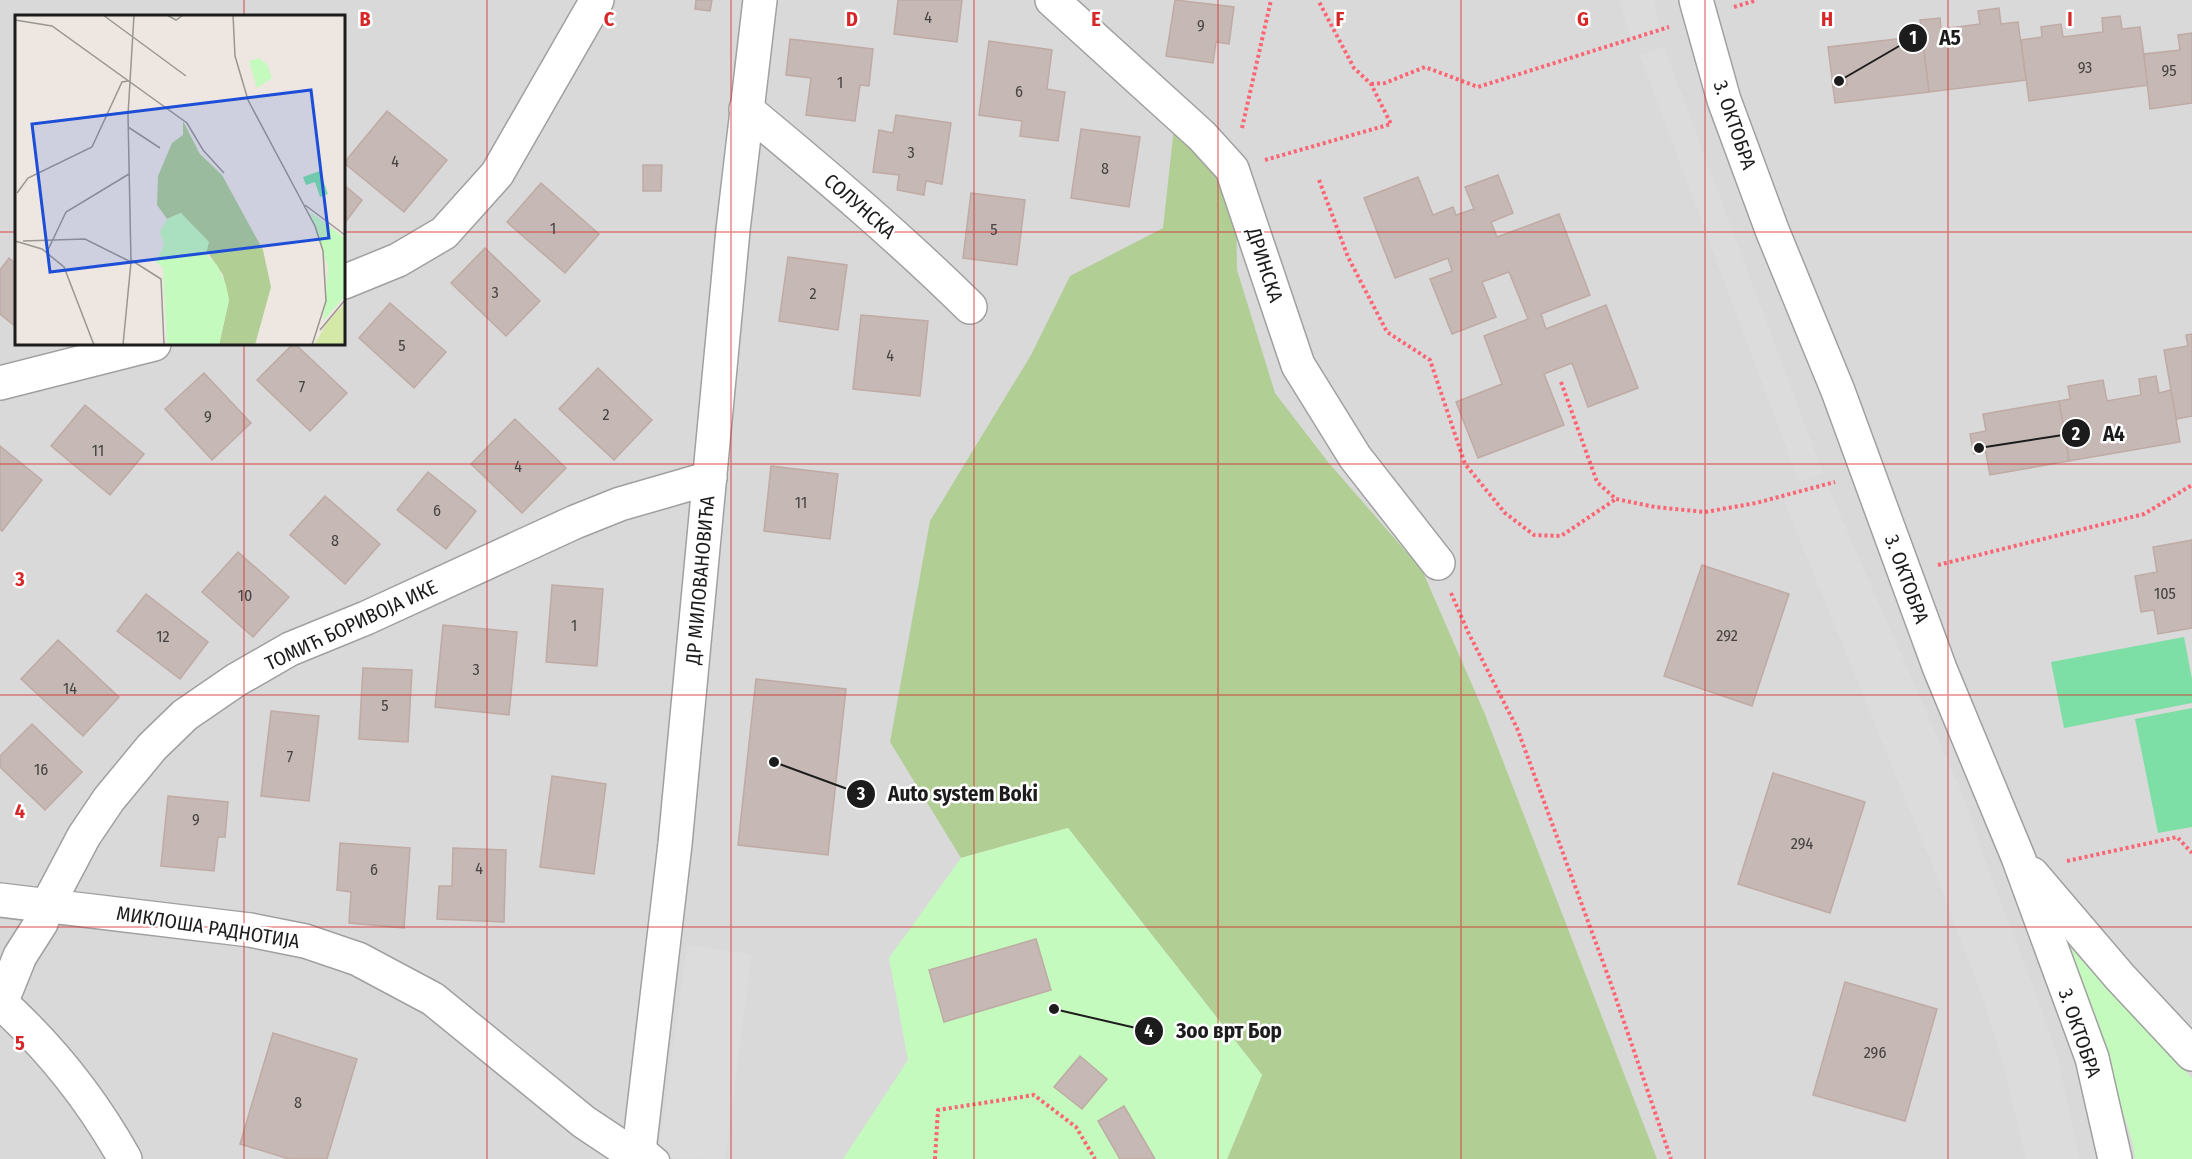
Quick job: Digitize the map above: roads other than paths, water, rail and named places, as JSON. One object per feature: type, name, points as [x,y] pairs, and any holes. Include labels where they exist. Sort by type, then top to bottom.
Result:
[{"type":"street","points":[[345,282],[399,260],[444,234],[496,174],[597,0]]},
{"type":"street","name":"ДР МИЛОВАНОВИЋА","points":[[644,1155],[746,110],[760,0]]},
{"type":"street","name":"ДРИНСКА","points":[[1052,0],[1202,136],[1232,169],[1298,365],[1355,457],[1438,563]]},
{"type":"street","name":"3. ОКТОБРА","points":[[1698,9],[1724,100],[1772,230],[1838,391],[1940,669],[2018,857],[2092,1058],[2115,1159]]},
{"type":"street","name":"СОЛУНСКА","points":[[746,110],[861,205],[970,307]]},
{"type":"street","points":[[0,383],[150,345]]},
{"type":"street","name":"ТОМИЋ БОРИВОЈА ИКЕ","points":[[1,1002],[20,956],[41,923],[48,904],[84,836],[109,799],[152,747],[185,715],[236,680],[290,649],[366,618],[620,504],[710,478]]},
{"type":"street","points":[[2018,857],[2120,977],[2192,1054]]},
{"type":"street","name":"МИКЛОША РАДНОТИЈА","points":[[0,900],[250,930],[305,941],[358,959],[433,999],[584,1122],[644,1155]]},
{"type":"street","points":[[1,1002],[51,1053],[76,1084],[112,1135],[125,1159]]},
{"type":"place","name":"A5","points":[[1839,81]]},
{"type":"place","name":"A4","points":[[1979,448]]},
{"type":"place","name":"Auto system Boki","points":[[774,762]]},
{"type":"place","name":"Зоо врт Бор","points":[[1054,1009]]}]
